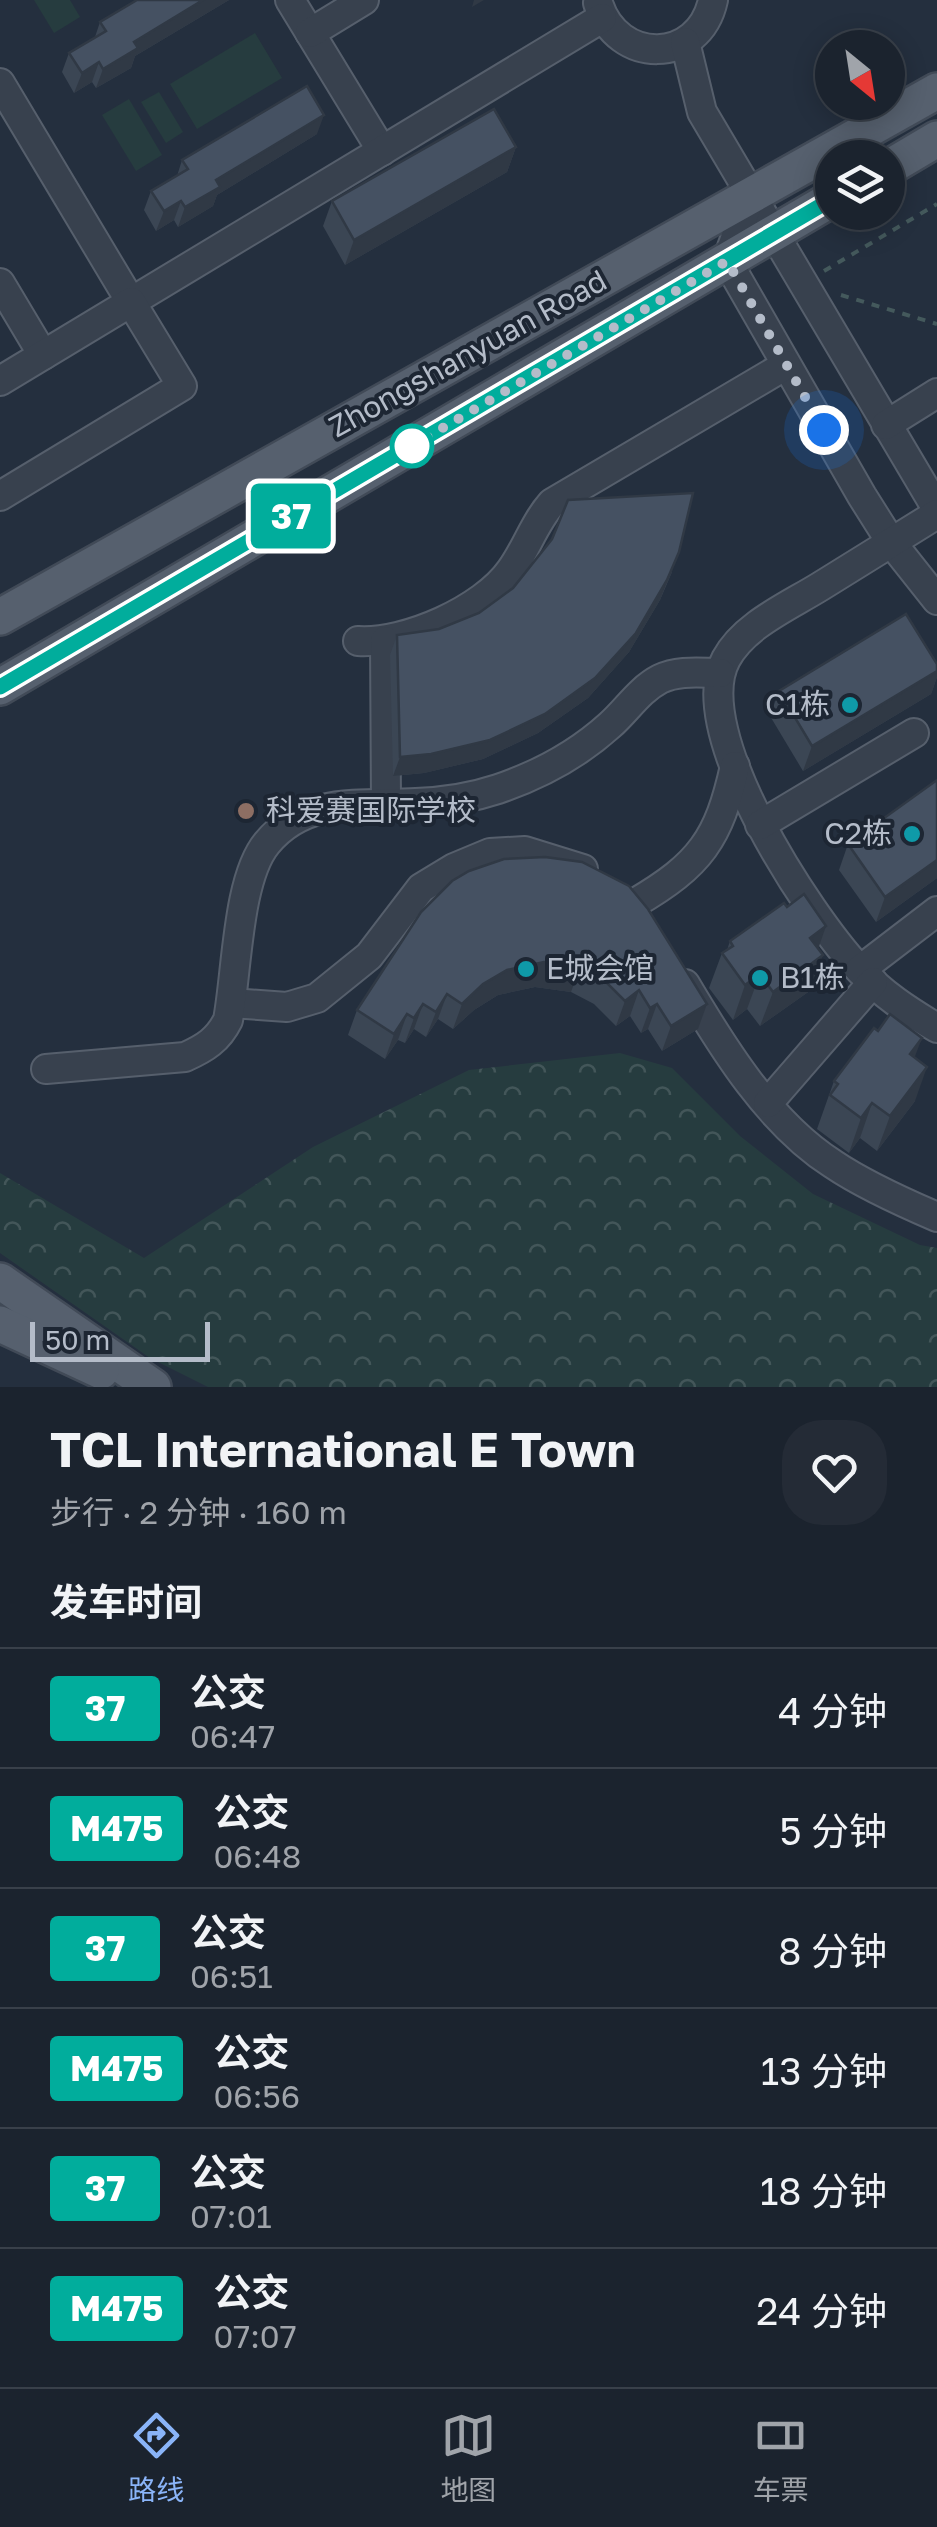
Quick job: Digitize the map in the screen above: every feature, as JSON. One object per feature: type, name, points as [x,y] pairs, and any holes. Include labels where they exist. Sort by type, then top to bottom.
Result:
[{"type":"main road","points":[[905,81],[937,63]]},
{"type":"main road","name":"Zhongshanyuan Road","points":[[0,617],[937,91]]},
{"type":"main road","points":[[751,195],[838,120]]},
{"type":"main road","points":[[905,160],[937,139]]},
{"type":"main road","points":[[905,167],[937,160]]},
{"type":"main road","name":"Zhongshanyuan Road","points":[[0,687],[815,210]]},
{"type":"main road","points":[[0,1280],[154,1387]]},
{"type":"main road","points":[[0,1324],[134,1387]]},
{"type":"street","points":[[290,0],[382,151]]},
{"type":"street","points":[[310,33],[364,0]]},
{"type":"street","points":[[0,381],[382,151],[600,9],[612,32],[628,44],[647,50],[666,49],[685,42],[700,29],[712,0]]},
{"type":"street","points":[[685,42],[702,112],[937,512],[748,632],[734,646],[720,673],[719,704],[735,766],[760,825],[823,927],[898,1006],[937,1028]]},
{"type":"street","points":[[0,83],[182,386],[0,496]]},
{"type":"street","points":[[751,195],[727,261],[891,542],[937,600]]},
{"type":"street","points":[[0,283],[43,355]]},
{"type":"street","points":[[386,802],[371,641],[459,612],[482,599],[502,583],[552,502],[786,365]]},
{"type":"street","points":[[886,425],[937,393]]},
{"type":"street","points":[[46,1069],[185,1057],[220,1036],[232,1003],[247,888],[254,863],[267,843],[288,824],[333,805],[452,800],[497,790],[581,749],[639,694],[660,680],[681,673],[720,673]]},
{"type":"street","points":[[760,825],[914,733]]},
{"type":"street","points":[[232,1003],[287,1008],[317,998],[369,956],[421,888],[490,853],[526,851],[562,861],[627,898],[664,886],[708,844],[720,822],[735,766]]},
{"type":"street","points":[[768,1104],[866,976],[937,912]]},
{"type":"street","points":[[671,958],[734,1061],[800,1138],[832,1164],[937,1218]]},
{"type":"path","points":[[803,283],[937,204]]},
{"type":"path","points":[[803,283],[937,324]]},
{"type":"green space","points":[[34,0],[70,0],[80,17],[54,33]]},
{"type":"green space","points":[[255,33],[282,78],[197,129],[170,84]]},
{"type":"green space","points":[[159,92],[183,132],[166,143],[141,102]]},
{"type":"green space","points":[[129,99],[162,155],[136,171],[102,115]]},
{"type":"green space","points":[[620,1053],[672,1068],[740,1136],[813,1194],[920,1245],[937,1248],[937,1387],[208,1387],[150,1358],[0,1253],[0,1173],[144,1258],[313,1147],[469,1070]]},
{"type":"building","points":[[137,0],[203,0],[134,42],[138,48],[103,69],[99,62],[82,73],[69,53],[106,31],[100,22]]},
{"type":"building","points":[[307,86],[324,115],[216,180],[220,187],[185,207],[181,201],[164,211],[151,191],[188,169],[182,160]]},
{"type":"building","points":[[494,109],[516,147],[354,240],[332,201]]},
{"type":"building","points":[[693,493],[679,552],[667,580],[636,633],[595,678],[545,714],[490,740],[400,757],[397,635],[439,629],[479,613],[513,588],[552,539],[568,500]]},
{"type":"building","name":"C1栋","points":[[906,614],[937,664],[937,671],[812,746],[779,691]]},
{"type":"building","name":"C2栋","points":[[937,780],[937,860],[885,897],[848,844]]},
{"type":"building","name":"E城会馆","points":[[545,857],[582,862],[629,886],[648,909],[707,1004],[671,1026],[657,1004],[650,1008],[639,990],[625,1001],[603,979],[580,967],[544,962],[507,970],[483,984],[462,1004],[447,994],[436,1012],[423,1004],[414,1018],[407,1014],[394,1034],[357,1010],[421,912],[452,881],[504,859]]},
{"type":"building","points":[[804,894],[826,926],[810,938],[823,955],[773,992],[760,974],[745,985],[722,953],[733,946],[730,941],[784,903],[787,907]]},
{"type":"building","points":[[890,1014],[922,1038],[910,1054],[927,1067],[890,1116],[872,1103],[861,1118],[830,1095],[838,1084],[834,1081],[874,1028],[878,1031]]},
{"type":"bus line","name":"37","points":[[0,687],[815,209]]},
{"type":"place","name":"C1栋","points":[[850,705]]},
{"type":"place","name":"科爱赛国际学校","points":[[246,811]]},
{"type":"place","name":"C2栋","points":[[912,834]]},
{"type":"place","name":"E城会馆","points":[[526,969]]},
{"type":"place","name":"B1栋","points":[[760,978]]},
{"type":"route","points":[[412,446],[727,261],[824,430]]}]
